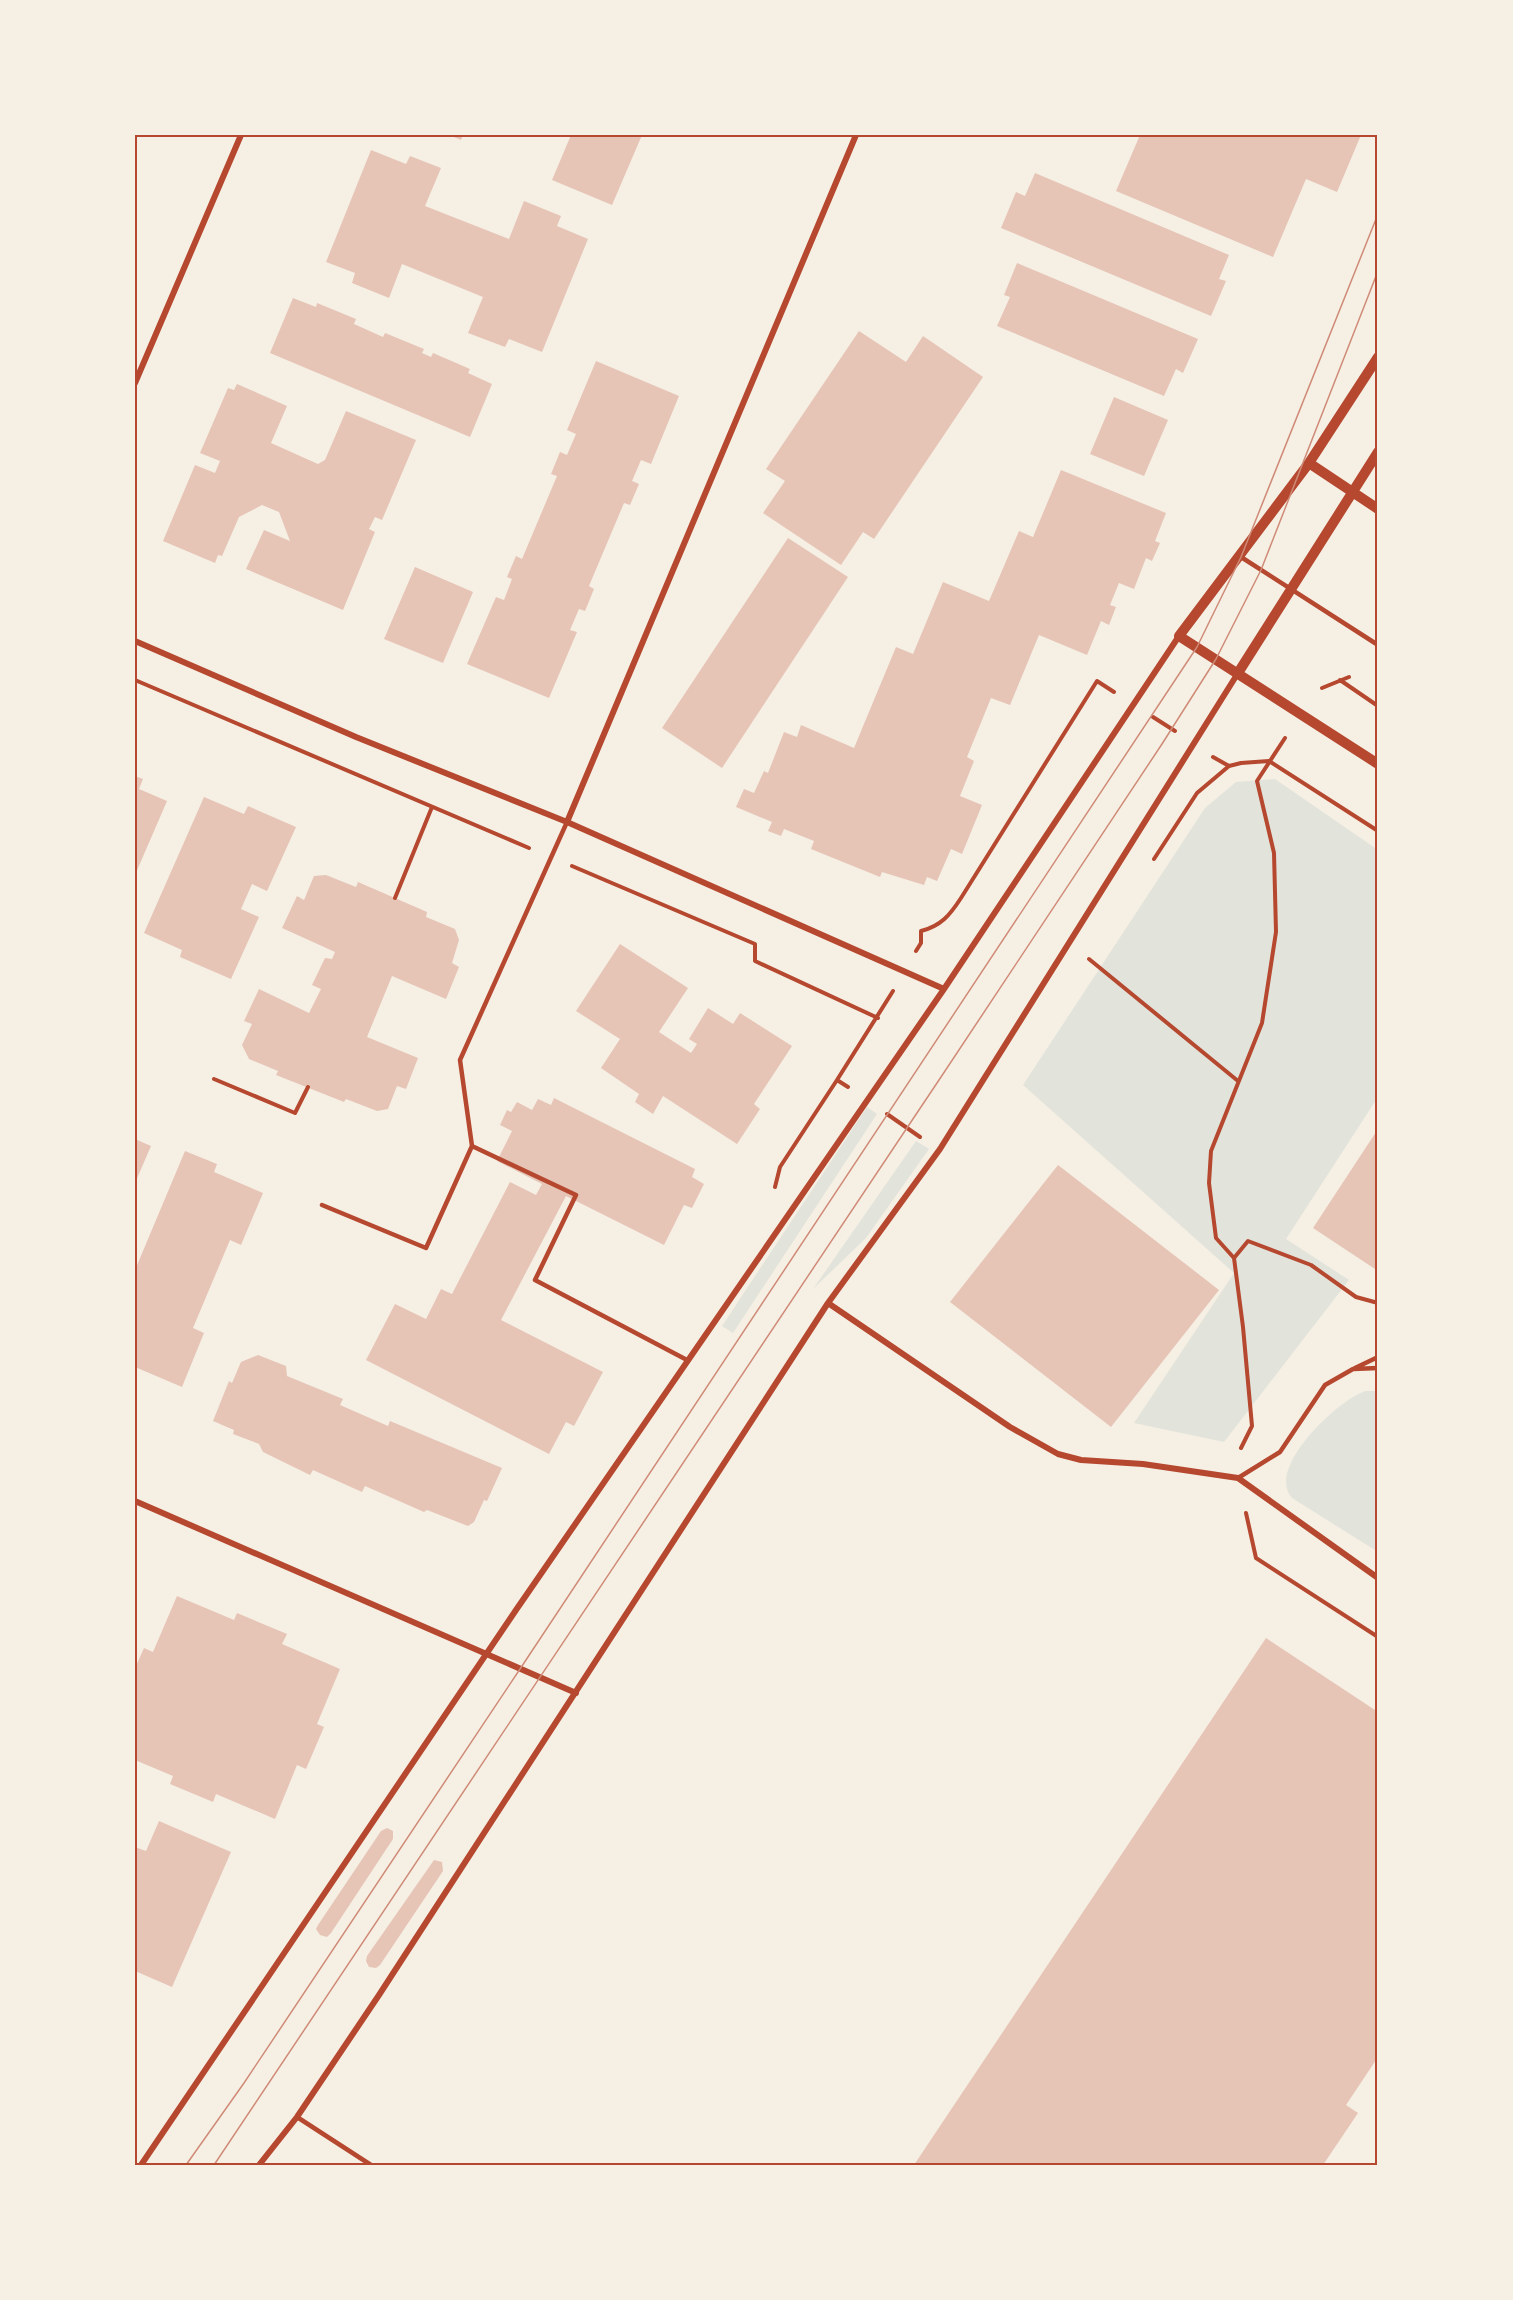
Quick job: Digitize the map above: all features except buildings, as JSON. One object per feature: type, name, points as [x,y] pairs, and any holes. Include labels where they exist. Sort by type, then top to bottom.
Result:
[{"type":"street","points":[[135,383],[241,135]]},
{"type":"street","points":[[567,822],[856,135]]},
{"type":"street","points":[[141,2165],[486,1653],[944,989],[1179,636],[1309,463],[1378,357]]},
{"type":"street","points":[[259,2165],[297,2117],[379,1995],[828,1303],[939,1149],[1378,452]]},
{"type":"street","points":[[1309,463],[1378,509]]},
{"type":"street","points":[[1179,636],[1378,764]]},
{"type":"street","points":[[135,641],[356,737],[567,822],[944,989]]},
{"type":"street","points":[[828,1303],[1010,1427],[1058,1454],[1081,1460],[1154,1465],[1238,1478],[1378,1578]]},
{"type":"street","points":[[135,1501],[576,1693]]},
{"type":"lane","points":[[1240,556],[1378,645]]},
{"type":"lane","points":[[322,1205],[426,1248],[472,1146],[460,1060],[567,822]]},
{"type":"lane","points":[[472,1146],[576,1195],[535,1280],[687,1360]]},
{"type":"lane","points":[[1238,1478],[1280,1452],[1325,1386],[1378,1357]]},
{"type":"lane","points":[[1353,1369],[1378,1368]]},
{"type":"lane","points":[[297,2117],[371,2165]]},
{"type":"path","points":[[1322,688],[1349,677]]},
{"type":"path","points":[[135,680],[755,944],[755,961],[878,1018]]},
{"type":"path","points":[[1340,680],[1378,706]]},
{"type":"path","points":[[921,943],[921,931],[934,928],[948,917],[961,898],[1097,681],[1228,766]]},
{"type":"path","points":[[1239,1452],[1252,1426],[1234,1258],[1216,1238],[1209,1184],[1211,1151],[1262,1023],[1276,932],[1274,853],[1257,781],[1285,738]]},
{"type":"path","points":[[1152,862],[1197,793],[1228,766],[1269,761],[1378,831]]},
{"type":"path","points":[[395,898],[432,807]]},
{"type":"path","points":[[1083,969],[1095,949]]},
{"type":"path","points":[[1089,959],[1238,1082]]},
{"type":"path","points":[[780,1167],[878,1018],[891,994]]},
{"type":"path","points":[[214,1079],[295,1113],[308,1087]]},
{"type":"path","points":[[837,1080],[939,1149]]},
{"type":"path","points":[[1234,1258],[1248,1241],[1311,1265],[1356,1297],[1378,1303]]},
{"type":"path","points":[[1246,1512],[1256,1558],[1378,1637]]},
{"type":"shaded area","points":[[1275,779],[1378,850],[1378,1097],[1286,1239],[1349,1280],[1224,1442],[1134,1423],[1234,1273],[1023,1085],[1205,808],[1236,782]]},
{"type":"shaded area","points":[[867,1107],[877,1114],[733,1333],[722,1326]]},
{"type":"shaded area","points":[[916,1141],[929,1149],[866,1238],[813,1289]]},
{"type":"shaded area","points":[[1366,1391],[1378,1391],[1378,1552],[1292,1498],[1286,1485],[1288,1470],[1308,1437],[1339,1407]]},
{"type":"tram line","points":[[186,2165],[244,2083],[520,1669],[1197,647],[1241,557],[1378,214]]},
{"type":"tram line","points":[[214,2165],[943,1074],[1216,659],[1261,570],[1378,271]]}]
